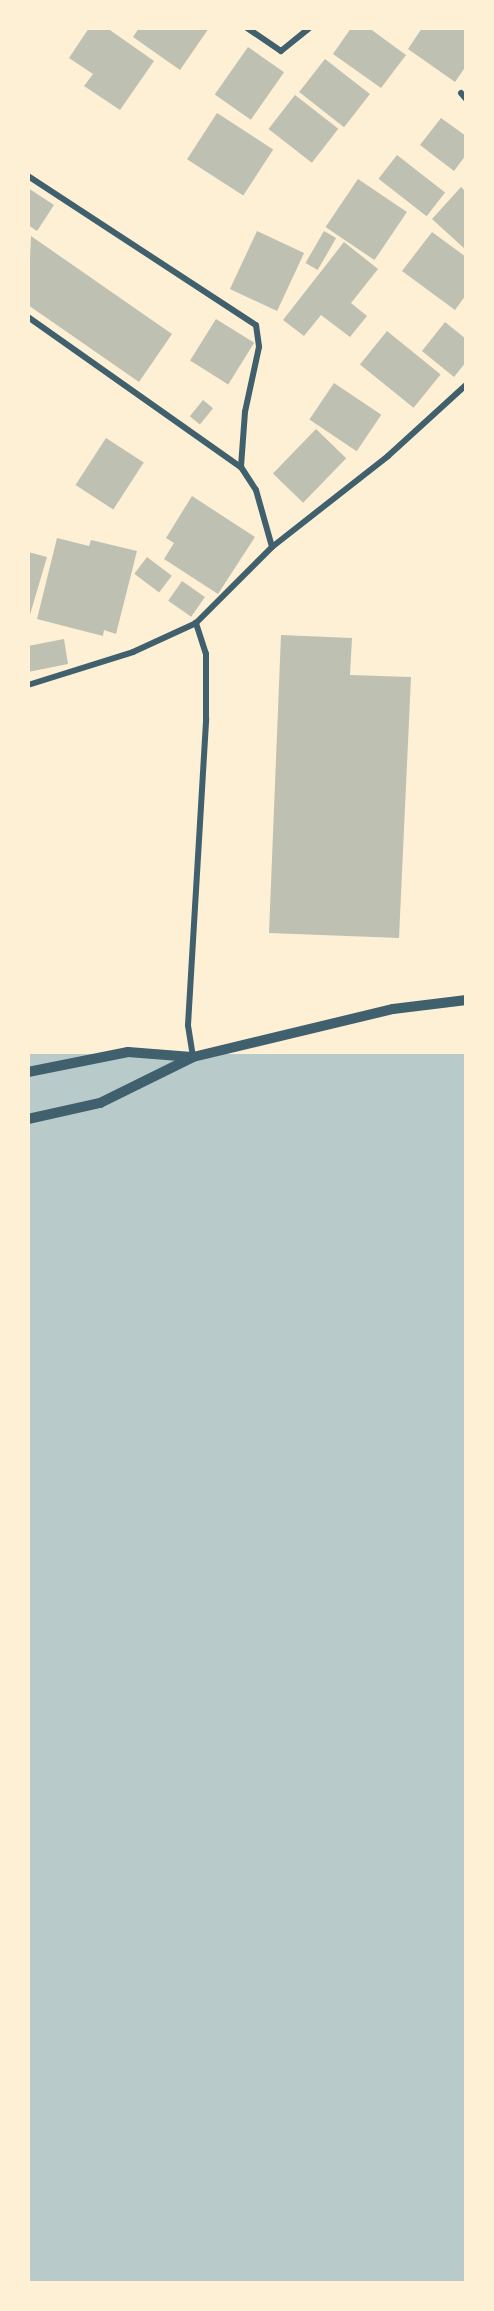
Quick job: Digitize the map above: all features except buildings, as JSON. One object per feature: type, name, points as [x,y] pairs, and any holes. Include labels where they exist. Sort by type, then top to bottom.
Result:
[{"type":"street","points":[[247,28],[281,51],[309,28]]},
{"type":"street","points":[[28,176],[256,325],[259,347],[243,422],[241,467]]},
{"type":"street","points":[[28,317],[241,467],[256,490],[272,547]]},
{"type":"street","points":[[28,685],[133,652],[196,623],[272,547],[388,456],[465,385]]},
{"type":"street","points":[[193,1057],[188,1025],[206,719],[206,654],[196,623]]},
{"type":"street","points":[[28,1119],[100,1103],[193,1057],[393,1009],[465,1000]]},
{"type":"street","points":[[28,1072],[128,1052],[193,1057]]},
{"type":"shaded area","points":[[28,1054],[465,1054],[465,2282],[28,2282]]}]
